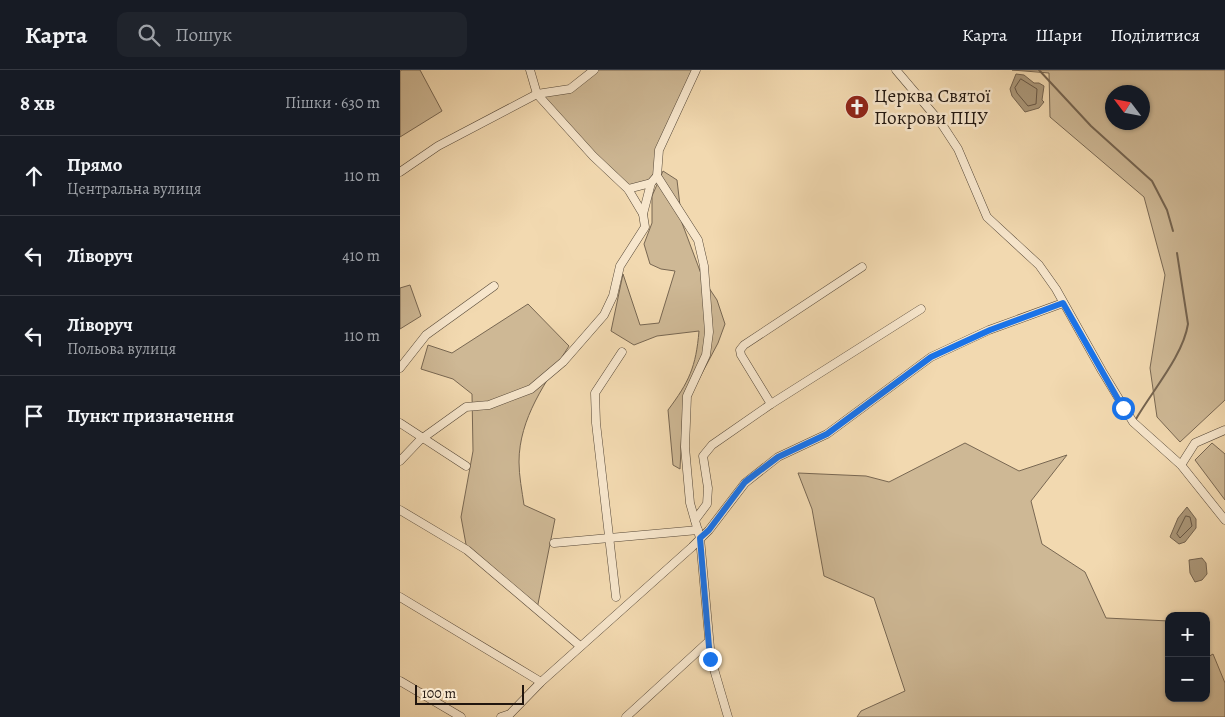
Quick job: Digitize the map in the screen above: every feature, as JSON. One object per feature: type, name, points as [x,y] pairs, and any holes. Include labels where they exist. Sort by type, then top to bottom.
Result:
[{"type":"street","points":[[400,461],[423,437],[466,407],[489,404],[531,389],[564,362],[609,307],[620,266],[645,227],[643,214],[628,189],[593,156],[537,94],[530,70]]},
{"type":"street","points":[[400,172],[438,146],[537,94],[570,89],[594,70]]},
{"type":"street","points":[[696,70],[658,150],[657,176],[698,240],[704,266],[710,312],[706,355],[687,396],[685,447],[689,494],[700,538],[710,659],[728,717]]},
{"type":"street","points":[[896,70],[942,124],[958,149],[987,217],[1039,265],[1056,289],[1128,415],[1150,439],[1181,465],[1225,520]]},
{"type":"street","points":[[643,214],[651,183],[657,176]]},
{"type":"street","points":[[628,189],[651,183]]},
{"type":"street","points":[[771,404],[741,355],[740,350],[744,345],[775,323],[862,267]]},
{"type":"street","points":[[400,368],[426,335],[494,286]]},
{"type":"street","points":[[501,717],[510,714],[541,682],[709,530],[745,482],[778,457],[827,434],[931,357],[990,330],[1063,303]]},
{"type":"street","points":[[695,520],[707,504],[708,488],[703,456],[712,445],[771,404],[921,309]]},
{"type":"street","points":[[616,597],[596,423],[596,392],[622,352]]},
{"type":"street","points":[[400,423],[466,466]]},
{"type":"street","points":[[1181,465],[1195,443],[1225,430]]},
{"type":"street","points":[[400,510],[467,550],[580,646]]},
{"type":"street","points":[[554,543],[698,530]]},
{"type":"street","points":[[400,597],[541,682]]},
{"type":"street","points":[[626,717],[709,641]]},
{"type":"street","points":[[400,682],[462,717]]},
{"type":"shaded area","points":[[420,70],[442,111],[400,137],[400,71]]},
{"type":"shaded area","points":[[594,70],[696,70],[659,150],[657,176],[628,189],[537,94],[570,89]]},
{"type":"shaded area","points":[[1012,70],[1225,70],[1225,400],[1180,442],[1157,417],[1150,368],[1165,275],[1144,197],[1050,117],[1049,73]]},
{"type":"shaded area","points":[[663,171],[677,180],[682,223],[703,279],[717,300],[725,324],[718,343],[683,409],[680,469],[673,465],[668,410],[690,374],[696,355],[699,331],[657,336],[634,345],[611,331],[623,274],[640,325],[659,323],[675,271],[661,269],[650,264],[644,244],[652,223],[652,196]]},
{"type":"shaded area","points":[[410,285],[421,316],[400,329],[400,288]]},
{"type":"shaded area","points":[[528,304],[569,346],[535,401],[520,446],[519,467],[524,505],[555,519],[537,609],[467,550],[461,517],[473,451],[472,394],[453,379],[421,369],[428,345],[452,353]]},
{"type":"shaded area","points":[[965,443],[1019,471],[1067,455],[1031,501],[1042,544],[1085,572],[1106,618],[1165,621],[1165,702],[1210,702],[1210,656],[1213,654],[1225,683],[1225,717],[857,717],[861,711],[905,691],[874,598],[824,576],[812,509],[798,473],[866,476],[889,482]]},
{"type":"shaded area","points":[[1212,443],[1225,454],[1225,500],[1195,460]]},
{"type":"water","points":[[1016,74],[1024,75],[1034,83],[1044,86],[1042,100],[1044,102],[1039,108],[1025,112],[1012,96],[1010,89]]},
{"type":"water","points":[[1187,507],[1196,519],[1196,528],[1185,542],[1179,544],[1170,537],[1178,518]]},
{"type":"water","points":[[1202,558],[1206,563],[1207,574],[1202,580],[1195,582],[1190,573],[1189,560]]},
{"type":"waterway","points":[[1039,70],[1091,126],[1152,181],[1167,210],[1173,231]]},
{"type":"waterway","points":[[1136,419],[1174,361],[1188,324],[1177,253]]},
{"type":"place","name":"Церква Святої Покрови ПЦУ","points":[[857,107]]},
{"type":"route","points":[[710,659],[700,538],[709,530],[745,482],[778,457],[827,434],[931,357],[990,330],[1063,303],[1123,408]]}]
